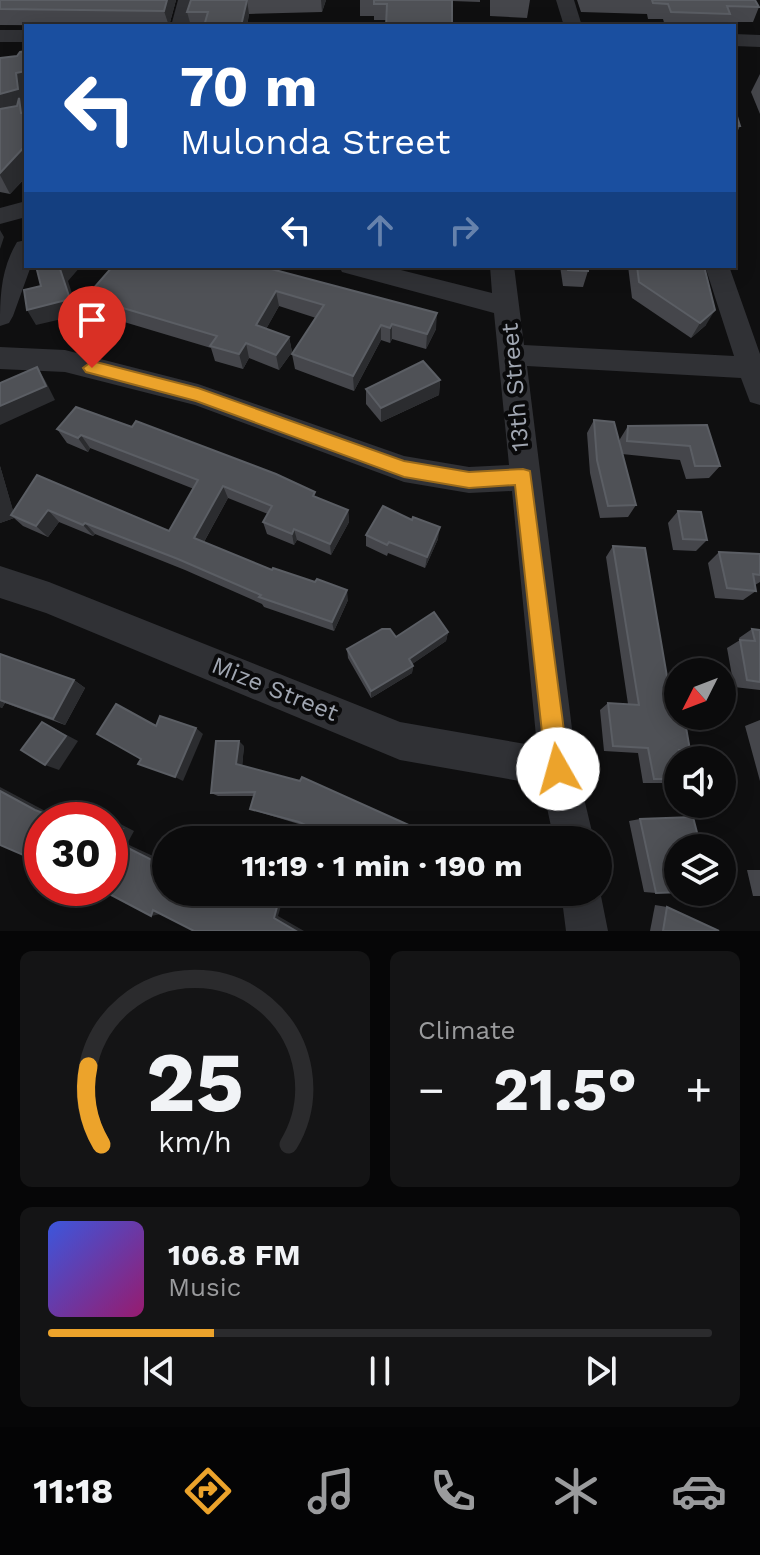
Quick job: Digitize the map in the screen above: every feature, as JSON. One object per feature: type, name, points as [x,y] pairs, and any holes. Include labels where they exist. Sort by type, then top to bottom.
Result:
[{"type":"street","points":[[181,24],[187,0]]},
{"type":"street","points":[[565,0],[572,24]]},
{"type":"street","points":[[0,36],[24,36]]},
{"type":"street","points":[[736,40],[760,41]]},
{"type":"street","points":[[0,216],[24,210]]},
{"type":"street","points":[[0,316],[24,253]]},
{"type":"street","points":[[359,268],[508,307]]},
{"type":"street","name":"13th Street","points":[[502,268],[523,477],[558,769],[571,826]]},
{"type":"street","points":[[512,355],[757,376],[718,268]]},
{"type":"street","points":[[0,358],[65,361],[198,395],[404,469],[469,480],[523,477]]},
{"type":"street","name":"Mize Street","points":[[0,582],[63,603],[400,741],[558,769]]},
{"type":"street","points":[[584,906],[587,931]]},
{"type":"building","points":[[0,0],[167,0],[164,11],[0,9]]},
{"type":"building","points":[[191,0],[247,0],[241,24],[205,24],[208,12],[187,12]]},
{"type":"building","points":[[374,0],[452,0],[452,24],[386,24],[387,4],[374,4]]},
{"type":"building","points":[[652,0],[755,0],[759,7],[727,6],[730,14],[671,12],[668,4],[653,3]]},
{"type":"building","points":[[24,51],[24,71],[16,73],[18,89],[0,94],[0,58],[17,56]]},
{"type":"building","points":[[19,98],[21,113],[24,113],[24,147],[0,173],[0,109],[17,106]]},
{"type":"building","points":[[36,268],[60,268],[70,299],[27,310],[24,290],[41,286]]},
{"type":"building","points":[[111,268],[268,268],[437,313],[427,334],[392,324],[390,328],[381,325],[353,376],[292,354],[324,305],[276,291],[256,325],[289,337],[276,355],[246,343],[239,354],[210,346],[217,336],[86,297]]},
{"type":"building","points":[[568,268],[588,268],[588,271]]},
{"type":"building","points":[[637,268],[704,268],[715,310],[700,323],[639,282]]},
{"type":"building","points":[[423,361],[440,380],[381,408],[366,389]]},
{"type":"building","points":[[37,367],[46,386],[0,406],[0,383]]},
{"type":"building","points":[[76,407],[132,427],[136,421],[276,474],[315,492],[313,496],[348,510],[330,544],[294,529],[292,534],[263,522],[272,506],[223,486],[194,538],[272,570],[315,582],[317,579],[347,590],[332,622],[259,597],[261,595],[178,559],[48,510],[36,526],[11,515],[37,475],[169,531],[198,480],[81,435],[78,438],[57,429]]},
{"type":"building","points":[[594,420],[614,422],[636,505],[608,506],[597,460]]},
{"type":"building","points":[[707,425],[720,466],[695,466],[690,446],[627,441],[628,426]]},
{"type":"building","points":[[383,506],[412,520],[413,517],[440,527],[427,557],[366,535]]},
{"type":"building","points":[[678,511],[701,512],[707,540],[683,539]]},
{"type":"building","points":[[613,546],[645,548],[664,659],[664,730],[686,730],[689,746],[664,746],[664,779],[654,779],[648,748],[613,746],[608,703],[639,705]]},
{"type":"building","points":[[719,552],[760,554],[760,575],[753,574],[756,591],[727,588]]},
{"type":"building","points":[[434,612],[448,632],[409,659],[413,666],[371,691],[347,649],[382,629],[390,629],[396,637]]},
{"type":"building","points":[[752,629],[760,630],[760,682],[747,680],[740,640],[755,641]]},
{"type":"building","points":[[0,654],[74,680],[53,719],[0,700]]},
{"type":"building","points":[[116,704],[156,726],[160,716],[196,728],[175,777],[138,764],[141,759],[97,734]]},
{"type":"building","points":[[42,722],[66,736],[45,765],[21,750]]},
{"type":"building","points":[[216,741],[239,741],[236,764],[300,781],[302,777],[411,826],[307,826],[250,809],[255,792],[211,793]]},
{"type":"building","points":[[0,791],[24,804],[24,855],[0,845]]},
{"type":"building","points":[[693,818],[697,834],[664,834],[664,893],[656,893],[640,819]]},
{"type":"building","points":[[128,848],[152,860],[152,906],[277,906],[274,918],[296,931],[194,931],[153,910],[151,916],[128,904]]},
{"type":"building","points":[[667,907],[719,931],[663,931]]},
{"type":"route","points":[[92,368],[198,395],[404,469],[469,480],[523,477],[558,769]]}]
